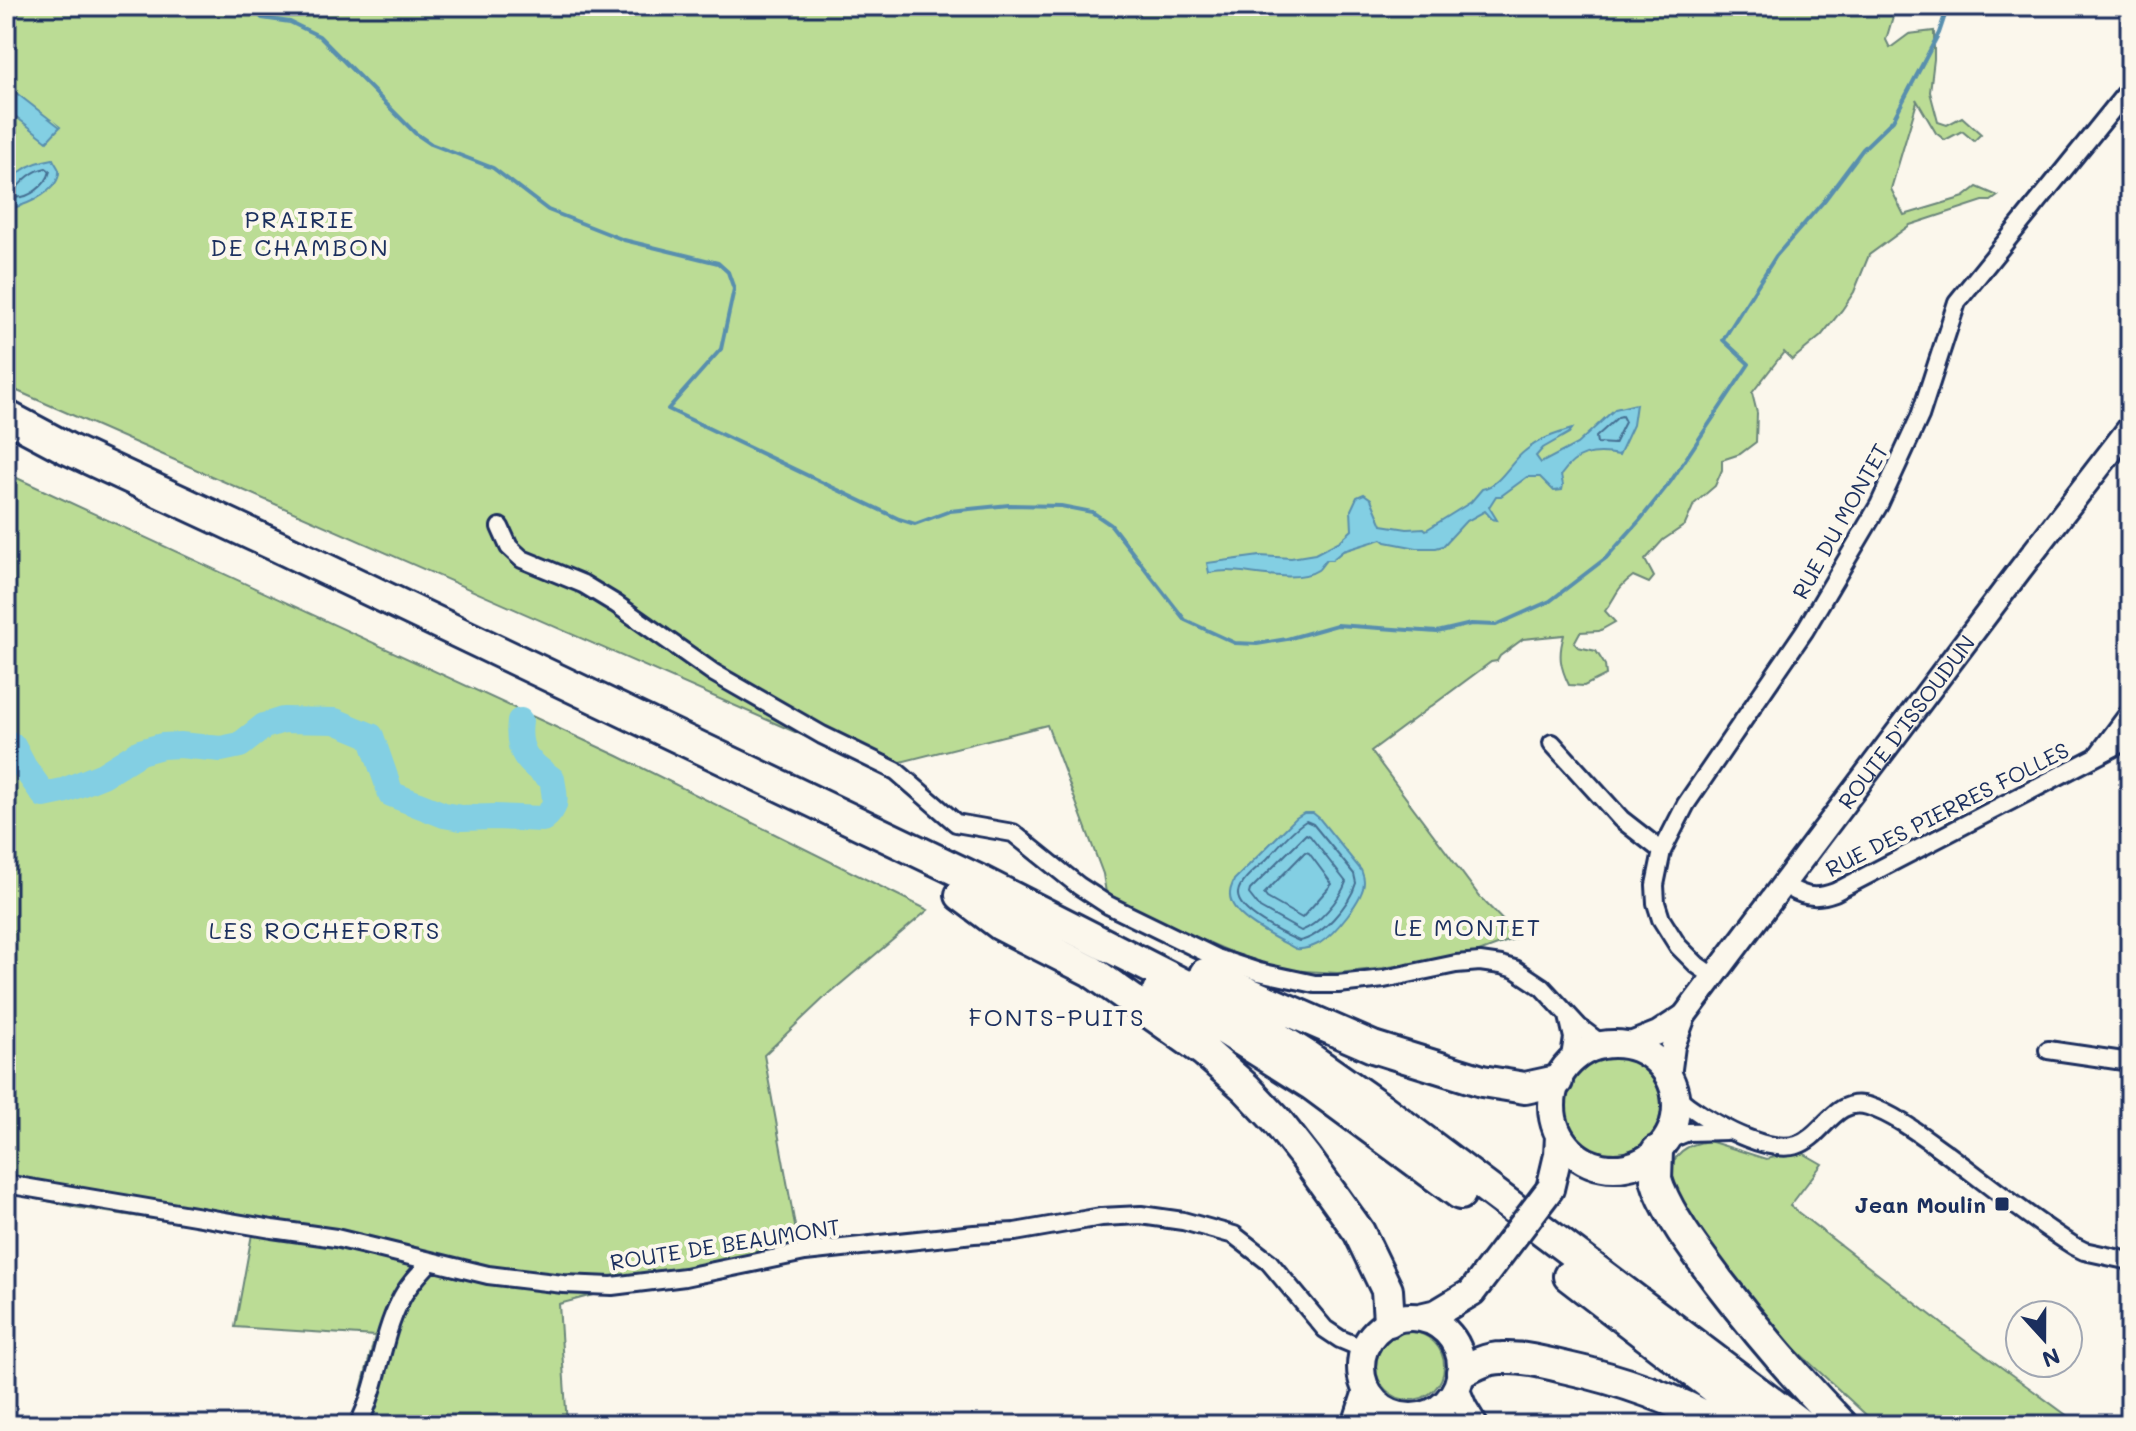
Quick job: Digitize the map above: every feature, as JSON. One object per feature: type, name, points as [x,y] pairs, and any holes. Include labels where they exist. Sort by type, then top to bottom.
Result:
[{"type":"highway","points":[[6,416],[68,449],[1028,904],[1226,1006],[1305,1055],[1394,1117],[1801,1425]]},
{"type":"highway","points":[[6,438],[1123,972],[1224,1029],[1311,1084],[1578,1282],[1763,1425]]},
{"type":"highway","points":[[961,895],[1001,925],[1091,971],[1204,1051],[1246,1088],[1277,1121],[1359,1232],[1387,1290],[1389,1321]]},
{"type":"highway","points":[[1028,904],[1117,933],[1373,1047],[1482,1081],[1525,1088],[1563,1072]]},
{"type":"highway","points":[[1661,1146],[1656,1179],[1686,1238],[1757,1332],[1842,1425]]},
{"type":"highway","points":[[1459,1369],[1499,1357],[1529,1359],[1600,1375],[1656,1393],[1720,1425]]},
{"type":"main road","name":"ROUTE D'ISSOUDUN","points":[[1616,1045],[1658,1033],[1688,1010],[2019,571],[2128,435]]},
{"type":"main road","name":"ROUTE D'ISSOUDUN","points":[[1672,1086],[1673,1046],[1688,1010]]},
{"type":"main road","points":[[1616,1045],[1652,1057],[1672,1086],[1675,1119],[1661,1146],[1639,1163],[1618,1168],[1596,1166],[1569,1149],[1559,1136],[1552,1109],[1553,1094],[1563,1072],[1590,1048],[1616,1045]]},
{"type":"main road","points":[[1550,1189],[1559,1136]]},
{"type":"main road","points":[[1427,1415],[1443,1405],[1459,1369],[1460,1329],[1472,1292],[1550,1189],[1596,1166]]},
{"type":"main road","points":[[1452,1425],[1441,1417],[1427,1415],[1392,1420],[1367,1391],[1361,1363],[1369,1338],[1378,1328],[1403,1317],[1437,1313],[1472,1292]]},
{"type":"main road","points":[[1420,1317],[1436,1323],[1454,1340],[1465,1407],[1476,1425]]},
{"type":"main road","points":[[1356,1425],[1367,1391]]},
{"type":"street","name":"RUE DU MONTET","points":[[1714,977],[1678,946],[1661,919],[1655,885],[1662,851],[1686,804],[1805,630],[1879,505],[1920,416],[1957,302],[2130,88]]},
{"type":"street","points":[[500,527],[509,547],[522,559],[594,590],[714,673],[822,735],[896,771],[956,823],[1013,833],[1108,905],[1217,958],[1259,972],[1315,984],[1384,979],[1456,964],[1489,963],[1515,969],[1525,975],[1542,987],[1584,1031],[1616,1045]]},
{"type":"street","points":[[2095,758],[2130,711]]},
{"type":"street","name":"RUE DES PIERRES FOLLES","points":[[1783,884],[1809,897],[1835,892],[2130,739]]},
{"type":"street","points":[[1552,743],[1621,819],[1662,851]]},
{"type":"street","points":[[1562,1008],[1572,1032],[1573,1045],[1563,1072]]},
{"type":"street","points":[[2048,1050],[2130,1062]]},
{"type":"street","points":[[1672,1086],[1700,1116],[1765,1143],[1791,1146],[1805,1140],[1836,1112],[1851,1105],[1869,1107],[1931,1142],[2074,1246],[2130,1261]]},
{"type":"street","points":[[1661,1146],[1677,1135],[1696,1131],[1731,1131]]},
{"type":"street","name":"ROUTE DE BEAUMONT","points":[[6,1184],[336,1238],[488,1275],[612,1286],[685,1277],[805,1252],[1015,1232],[1101,1217],[1141,1215],[1183,1221],[1234,1235],[1269,1262],[1325,1329],[1364,1349]]},
{"type":"street","points":[[358,1425],[375,1381],[392,1318],[401,1298],[431,1261]]},
{"type":"green space","points":[[6,6],[1896,6],[1886,40],[1890,48],[1909,34],[1934,31],[1930,92],[1938,122],[1947,125],[1962,117],[1981,134],[1974,141],[1962,131],[1945,140],[1936,133],[1916,99],[1891,189],[1904,215],[1964,197],[1977,187],[1998,196],[1991,201],[1910,225],[1869,255],[1854,292],[1821,336],[1792,360],[1784,352],[1752,393],[1757,413],[1756,442],[1740,454],[1722,460],[1722,470],[1715,486],[1694,504],[1685,525],[1663,540],[1645,560],[1654,577],[1649,583],[1633,576],[1619,589],[1605,611],[1615,622],[1599,631],[1580,632],[1574,643],[1596,651],[1605,665],[1606,675],[1584,686],[1569,685],[1561,661],[1564,635],[1523,639],[1371,751],[1480,897],[1519,937],[1476,953],[1383,968],[1338,973],[1287,970],[1238,955],[1154,919],[1106,893],[1103,874],[1047,725],[877,768],[6,386]]},
{"type":"green space","points":[[6,473],[618,756],[928,910],[824,998],[764,1055],[799,1248],[687,1270],[559,1304],[567,1425],[352,1425],[375,1336],[235,1327],[252,1234],[74,1207],[6,1192]]},
{"type":"green space","points":[[1613,1058],[1631,1062],[1647,1072],[1657,1088],[1661,1106],[1657,1124],[1647,1140],[1631,1150],[1613,1154],[1595,1150],[1579,1140],[1569,1124],[1565,1106],[1569,1088],[1579,1072],[1595,1062]]},
{"type":"green space","points":[[1709,1141],[1766,1159],[1801,1152],[1822,1164],[1790,1206],[2004,1369],[2004,1379],[2017,1379],[2080,1425],[1877,1425],[1784,1339],[1708,1243],[1669,1177],[1677,1156],[1694,1145]]},
{"type":"green space","points":[[1410,1332],[1434,1342],[1444,1366],[1434,1390],[1410,1400],[1386,1390],[1376,1366],[1386,1342]]},
{"type":"water","points":[[6,85],[60,127],[47,141],[6,109]]},
{"type":"water","points":[[53,159],[59,170],[55,184],[34,200],[12,208],[6,198],[17,175],[29,166]]},
{"type":"water","points":[[1636,404],[1633,425],[1619,455],[1594,453],[1579,458],[1561,475],[1562,490],[1554,491],[1540,477],[1527,477],[1501,496],[1496,496],[1489,507],[1497,520],[1485,511],[1465,522],[1443,546],[1417,548],[1382,539],[1343,551],[1309,574],[1209,573],[1207,563],[1260,556],[1291,558],[1315,554],[1340,541],[1352,530],[1351,510],[1357,497],[1364,494],[1371,499],[1382,525],[1426,530],[1471,502],[1536,443],[1572,429],[1543,448],[1536,456],[1541,463],[1577,444],[1615,409]]},
{"type":"water","points":[[1304,813],[1313,813],[1319,818],[1361,870],[1364,882],[1354,906],[1333,932],[1320,943],[1296,949],[1245,919],[1232,902],[1230,893],[1234,880]]},
{"type":"waterway","points":[[252,6],[262,18],[290,22],[319,36],[415,133],[431,144],[493,168],[548,210],[624,240],[718,263],[728,272],[734,289],[721,349],[668,409],[915,524],[950,511],[1009,505],[1061,506],[1092,512],[1111,525],[1185,620],[1235,643],[1257,644],[1337,625],[1437,632],[1471,624],[1496,625],[1550,601],[1606,558],[1671,481],[1749,364],[1723,340],[1776,256],[1824,201],[1863,149],[1893,120],[1939,33],[1948,6]]},
{"type":"waterway","points":[[6,742],[13,746],[44,795],[103,775],[140,752],[162,746],[221,749],[240,745],[264,726],[283,720],[335,721],[371,736],[391,794],[444,815],[461,818],[543,819],[554,806],[552,779],[536,767],[522,749],[520,721]]},
{"type":"place","name":"Jean Moulin","points":[[2002,1204]]},
{"type":"district","name":"PRAIRIE DE CHAMBON","points":[[300,232]]},
{"type":"district","name":"LE MONTET","points":[[1468,926]]},
{"type":"district","name":"LES ROCHEFORTS","points":[[325,929]]},
{"type":"district","name":"FONTS-PUITS","points":[[1057,1016]]}]
